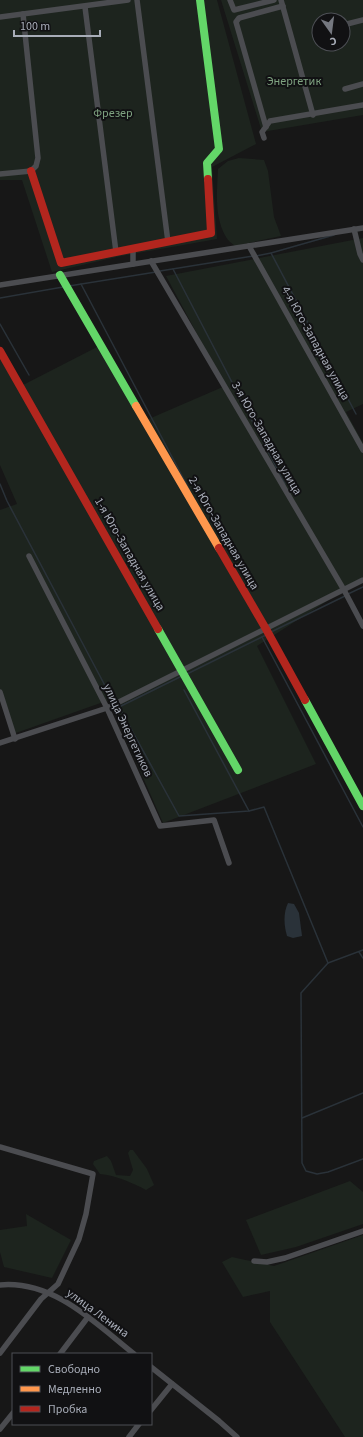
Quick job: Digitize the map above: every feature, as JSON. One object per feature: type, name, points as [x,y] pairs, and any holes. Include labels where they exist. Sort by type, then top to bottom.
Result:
[{"type":"street","points":[[0,17],[85,7],[128,0]]},
{"type":"street","points":[[137,0],[168,242]]},
{"type":"street","points":[[31,171],[61,263],[211,233],[207,163],[219,149],[200,0]]},
{"type":"street","points":[[230,0],[234,10],[274,0]]},
{"type":"street","points":[[281,0],[313,115]]},
{"type":"street","points":[[266,127],[236,22],[239,18],[283,6]]},
{"type":"street","points":[[85,7],[116,252]]},
{"type":"street","points":[[0,174],[31,171],[36,166],[38,158],[23,14]]},
{"type":"street","points":[[351,23],[363,20]]},
{"type":"street","points":[[345,89],[363,84]]},
{"type":"street","points":[[264,138],[262,132],[270,121],[313,115],[363,105]]},
{"type":"street","points":[[0,285],[363,228]]},
{"type":"street","points":[[354,229],[360,254],[363,260]]},
{"type":"street","name":"4-я Юго-Западная улица","points":[[250,246],[363,450]]},
{"type":"street","points":[[133,248],[133,264]]},
{"type":"street","name":"3-я Юго-Западная улица","points":[[151,261],[344,590],[363,626]]},
{"type":"street","name":"2-я Юго-Западная улица","points":[[60,275],[266,629],[363,806]]},
{"type":"street","name":"1-я Юго-Западная улица","points":[[0,351],[238,770]]},
{"type":"street","name":"улица Энергетиков","points":[[29,556],[107,708],[160,826],[214,820],[229,863]]},
{"type":"street","points":[[0,743],[107,708],[363,580]]},
{"type":"street","points":[[0,692],[15,739]]},
{"type":"street","points":[[0,1147],[93,1174],[86,1214],[79,1239],[58,1284],[41,1299],[0,1353]]},
{"type":"street","points":[[254,1261],[267,1262],[285,1258],[363,1231]]},
{"type":"street","name":"улица Ленина","points":[[0,1285],[28,1287],[48,1292],[68,1303],[88,1317],[133,1353]]},
{"type":"street","points":[[61,1353],[88,1317]]},
{"type":"street","points":[[152,1368],[237,1437]]},
{"type":"street","points":[[152,1409],[172,1384]]},
{"type":"street","points":[[0,1429],[12,1414]]},
{"type":"street","points":[[129,1437],[138,1425]]},
{"type":"green space","name":"Фрезер","points":[[0,0],[217,0],[256,144],[212,167],[217,239],[121,256],[52,272],[22,180],[0,180]]},
{"type":"green space","name":"Энергетик","points":[[221,0],[363,0],[363,115],[262,132]]},
{"type":"green space","points":[[239,158],[264,160],[268,171],[274,217],[281,236],[235,246],[226,237],[222,229],[217,204],[218,169],[228,161]]},
{"type":"green space","points":[[363,238],[363,404],[346,412],[363,443],[363,578],[257,646],[316,764],[163,823],[109,700],[13,734],[0,692],[0,510],[17,504],[0,465],[0,347],[23,385],[101,345],[144,421],[225,386],[166,276]]},
{"type":"green space","points":[[130,1150],[133,1150],[147,1169],[154,1185],[146,1190],[124,1180],[100,1174],[93,1164],[94,1161],[107,1156],[111,1161],[116,1175],[130,1176],[133,1170],[128,1153]]},
{"type":"green space","points":[[350,1181],[363,1192],[363,1224],[296,1247],[261,1255],[246,1220]]},
{"type":"green space","points":[[26,1214],[71,1240],[52,1278],[4,1267],[0,1252],[0,1230],[27,1226]]},
{"type":"green space","points":[[363,1235],[363,1437],[345,1437],[270,1322],[270,1291],[243,1297],[222,1262],[232,1257],[274,1266]]},
{"type":"shaded area","points":[[288,903],[294,904],[299,913],[302,936],[293,938],[287,936],[284,920]]},
{"type":"waterway","points":[[256,256],[334,235]]},
{"type":"waterway","points":[[271,253],[356,414]]},
{"type":"waterway","points":[[160,271],[253,256]]},
{"type":"waterway","points":[[173,269],[285,484]]},
{"type":"waterway","points":[[69,286],[156,272]]},
{"type":"waterway","points":[[81,284],[190,491]]},
{"type":"waterway","points":[[0,298],[63,287]]},
{"type":"waterway","points":[[0,324],[29,375]]},
{"type":"waterway","points":[[0,484],[7,501],[110,695]]},
{"type":"waterway","points":[[348,594],[363,587]]},
{"type":"waterway","points":[[271,632],[345,596]]},
{"type":"waterway","points":[[187,674],[266,635]]},
{"type":"waterway","points":[[262,637],[363,827]]},
{"type":"waterway","points":[[182,676],[119,707],[179,816],[249,811],[264,807],[328,963]]},
{"type":"waterway","points":[[184,690],[249,811]]},
{"type":"waterway","points":[[363,950],[328,963],[301,993],[302,1163],[306,1171],[317,1174],[328,1172],[363,1159]]},
{"type":"waterway","points":[[359,952],[363,958]]},
{"type":"waterway","points":[[302,1118],[363,1093]]},
{"type":"traffic: fast","points":[[200,0],[219,149],[207,163],[208,179]]},
{"type":"traffic: fast","points":[[60,275],[136,406]]},
{"type":"traffic: fast","points":[[158,629],[238,770]]},
{"type":"traffic: fast","points":[[305,700],[363,806]]},
{"type":"traffic: slow","points":[[136,406],[219,548]]},
{"type":"traffic: jam","points":[[31,171],[61,263],[211,233],[208,179]]},
{"type":"traffic: jam","points":[[0,351],[158,629]]},
{"type":"traffic: jam","points":[[219,548],[305,700]]}]
